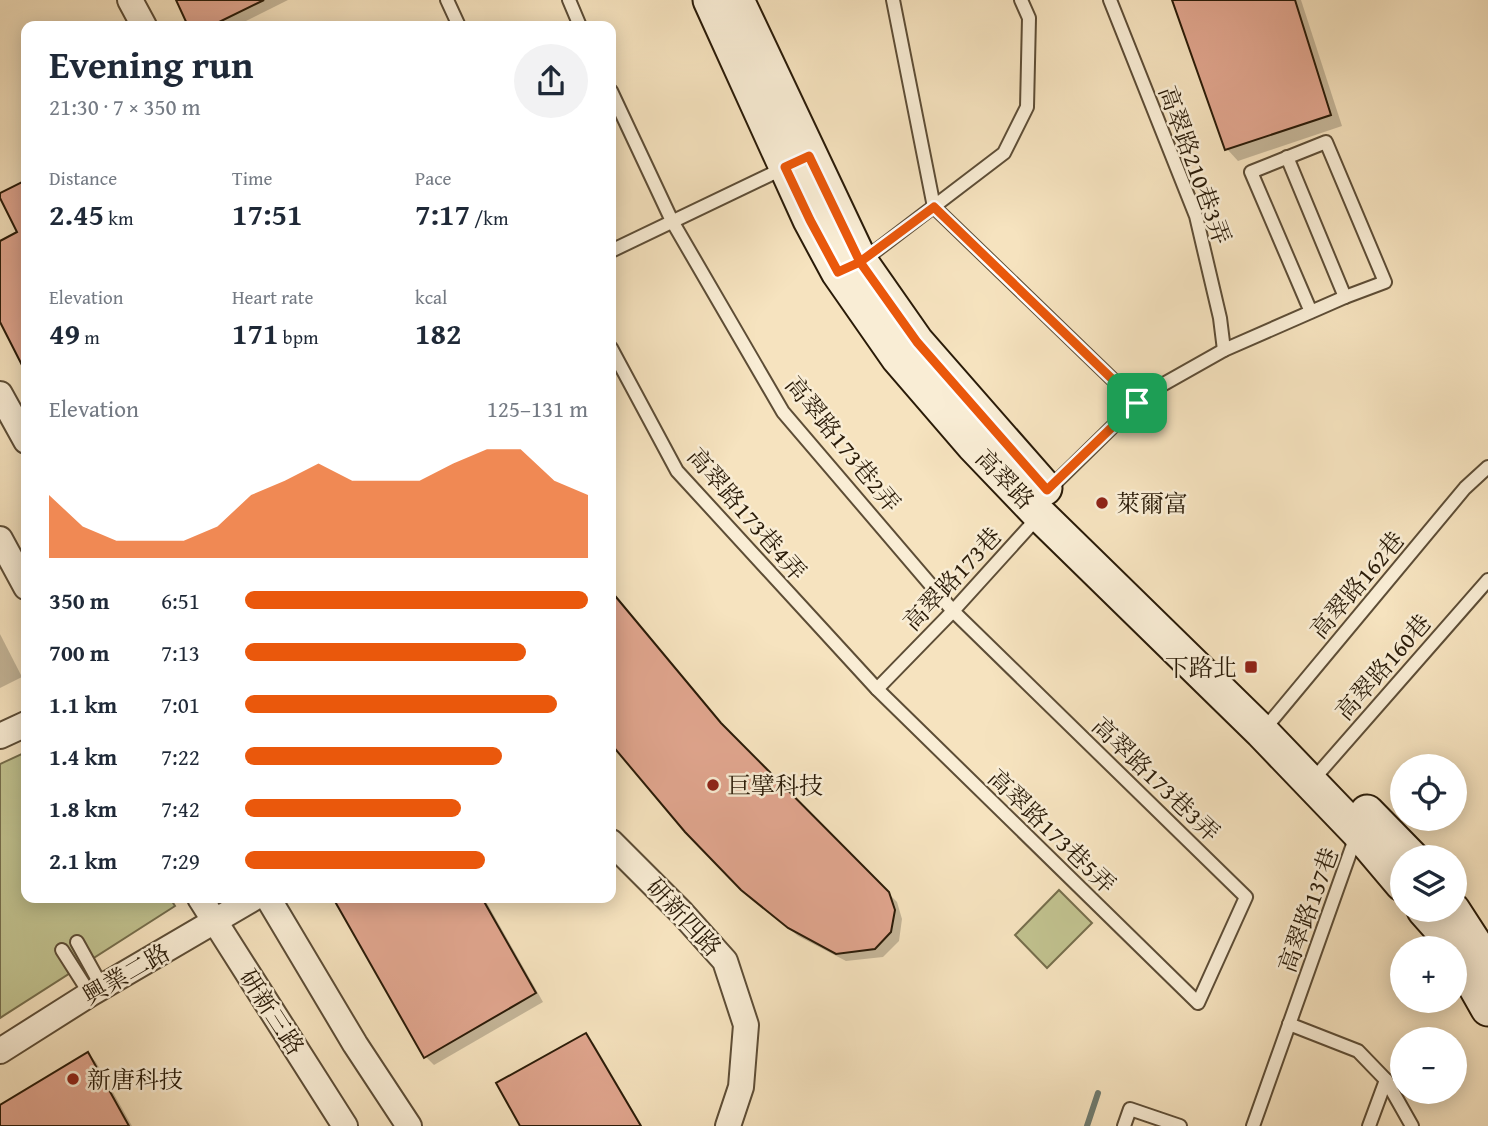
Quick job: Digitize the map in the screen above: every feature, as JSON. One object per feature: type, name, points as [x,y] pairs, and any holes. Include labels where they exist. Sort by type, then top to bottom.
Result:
[{"type":"street","points":[[130,0],[141,21]]},
{"type":"street","name":"高翠路","points":[[710,0],[797,162],[849,267],[969,404],[1043,503],[1269,724],[1362,821],[1394,845]]},
{"type":"street","name":"高翠路","points":[[737,0],[797,162]]},
{"type":"street","points":[[0,394],[21,432]]},
{"type":"street","points":[[0,539],[21,578]]},
{"type":"street","points":[[0,736],[21,726]]},
{"type":"street","name":"高翠路","points":[[1362,821],[1390,865]]},
{"type":"street","name":"研新四路","points":[[616,847],[682,913],[724,961],[746,1025],[741,1087],[727,1126]]},
{"type":"street","name":"研新三路","points":[[203,903],[345,1126]]},
{"type":"street","name":"興業二路","points":[[0,1051],[96,990],[246,903]]},
{"type":"street","points":[[271,903],[355,1044],[409,1126]]},
{"type":"street","points":[[1433,922],[1444,936]]},
{"type":"street","points":[[1461,922],[1488,964]]},
{"type":"street","points":[[1467,972],[1488,1009]]},
{"type":"lane","points":[[447,0],[457,21]]},
{"type":"lane","points":[[569,0],[578,21]]},
{"type":"lane","points":[[893,0],[934,207],[1137,403]]},
{"type":"lane","points":[[849,267],[1004,153],[1027,107],[1029,18],[1021,0]]},
{"type":"lane","name":"高翠路210巷3弄","points":[[1110,0],[1196,216],[1220,318],[1224,350]]},
{"type":"lane","name":"高翠路173巷2弄","points":[[616,103],[672,221],[783,412],[953,611]]},
{"type":"lane","name":"高翠路173巷","points":[[877,689],[953,611],[1043,503],[1146,394],[1224,350],[1385,282],[1326,142],[1287,157]]},
{"type":"lane","points":[[1311,312],[1251,172],[1287,157],[1345,297]]},
{"type":"lane","points":[[616,249],[797,162]]},
{"type":"lane","name":"高翠路173巷4弄","points":[[616,357],[677,471],[877,689]]},
{"type":"lane","name":"高翠路162巷","points":[[1269,724],[1465,488],[1488,467]]},
{"type":"lane","name":"高翠路160巷","points":[[1317,775],[1488,580]]},
{"type":"lane","name":"高翠路173巷3弄","points":[[953,611],[1246,897],[1198,1003]]},
{"type":"lane","name":"高翠路173巷5弄","points":[[877,689],[1198,1003]]},
{"type":"lane","name":"高翠路137巷","points":[[1253,1126],[1362,821]]},
{"type":"lane","points":[[76,942],[96,990]]},
{"type":"lane","points":[[62,950],[96,990]]},
{"type":"lane","points":[[1289,1024],[1359,1051],[1385,1080],[1412,1126]]},
{"type":"lane","points":[[1369,1126],[1385,1080]]},
{"type":"lane","points":[[1124,1126],[1130,1109],[1180,1126]]},
{"type":"green space","points":[[21,754],[21,903],[173,903],[175,906],[0,1018],[0,764]]},
{"type":"green space","points":[[1059,890],[1092,923],[1047,968],[1015,935]]},
{"type":"building","points":[[176,0],[264,0],[221,21],[186,21]]},
{"type":"building","points":[[1172,0],[1295,0],[1331,115],[1225,150]]},
{"type":"building","points":[[21,182],[21,363],[0,322],[0,241],[17,232],[0,193]]},
{"type":"building","name":"巨擘科技","points":[[616,597],[721,723],[889,892],[895,910],[891,932],[875,949],[836,954],[788,928],[741,890],[685,832],[616,750]]},
{"type":"building","points":[[336,903],[485,903],[536,993],[424,1058]]},
{"type":"building","points":[[586,1033],[641,1126],[520,1126],[496,1083]]},
{"type":"building","name":"新唐科技","points":[[88,1052],[129,1126],[0,1126],[0,1105]]},
{"type":"waterway","points":[[1087,1126],[1098,1093]]},
{"type":"place","name":"萊爾富","points":[[1102,503]]},
{"type":"place","name":"下路北","points":[[1251,667]]},
{"type":"place","name":"巨擘科技","points":[[713,785]]},
{"type":"place","name":"新唐科技","points":[[73,1079]]},
{"type":"route","points":[[1137,403],[934,207],[860,262],[838,272],[785,167],[809,156],[860,262],[917,342],[1047,490],[1137,403]]}]
